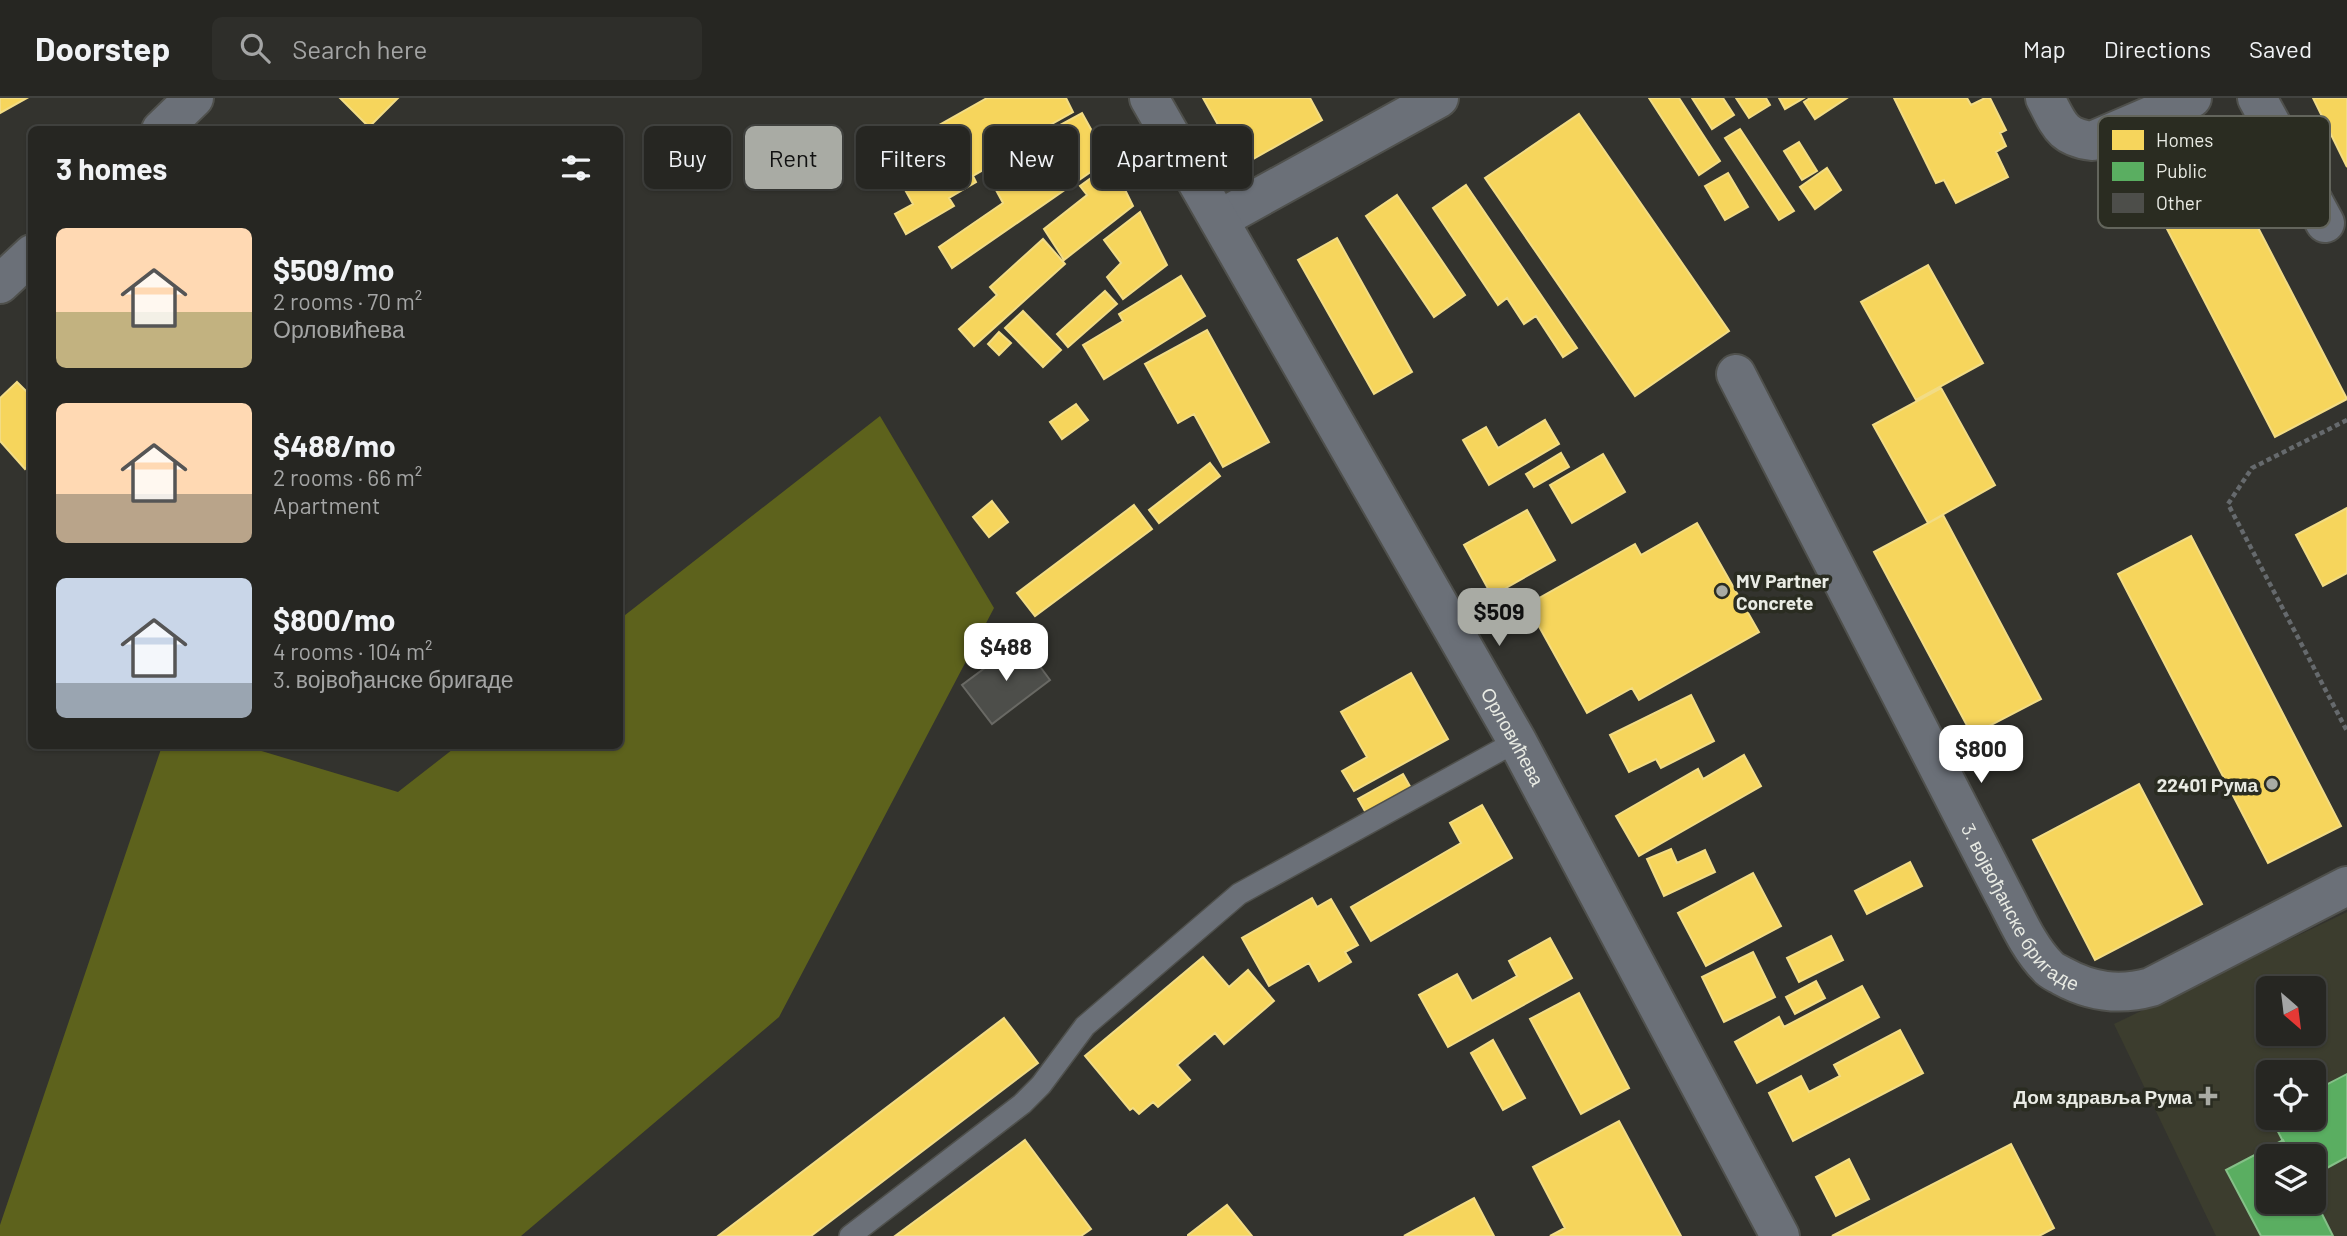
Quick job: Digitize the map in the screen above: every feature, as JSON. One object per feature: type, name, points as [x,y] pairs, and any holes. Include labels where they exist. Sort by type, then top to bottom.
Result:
[{"type":"street","points":[[165,126],[194,98]]},
{"type":"street","name":"Орловићева","points":[[1149,98],[1517,741],[1780,1236]]},
{"type":"street","points":[[1220,219],[1439,98]]},
{"type":"street","points":[[2045,98],[2063,130],[2076,139],[2092,141],[2098,138]]},
{"type":"street","points":[[2150,116],[2192,98]]},
{"type":"street","points":[[2257,98],[2267,116]]},
{"type":"street","points":[[0,284],[28,258]]},
{"type":"street","name":"3. војвођанске бригаде","points":[[1736,374],[2008,903],[2049,969],[2079,985],[2108,992],[2133,992],[2151,987],[2347,886]]},
{"type":"lane","points":[[850,1236],[1022,1104],[1041,1085],[1085,1026],[1238,894],[1517,741]]},
{"type":"path","points":[[2347,420],[2252,468],[2228,504],[2347,730]]},
{"type":"shaded area","name":"Дом здравља Рума","points":[[2347,912],[2347,1236],[2216,1236],[2114,1024]]},
{"type":"green space","points":[[880,416],[994,608],[779,1017],[521,1236],[0,1236],[0,1225],[161,749],[255,749],[398,792],[453,749],[623,749],[623,617]]},
{"type":"building: Homes","points":[[0,98],[27,98],[0,113]]},
{"type":"building: Homes","points":[[340,98],[398,98],[370,126]]},
{"type":"building: Homes","points":[[987,98],[1066,98],[1073,112],[1048,126],[984,126],[984,170],[973,176],[976,182],[970,186],[970,126],[938,126]]},
{"type":"building: Homes","points":[[1203,98],[1310,98],[1322,120],[1252,160],[1252,126],[1219,126]]},
{"type":"building: Homes","points":[[1649,98],[1679,98],[1720,161],[1699,175]]},
{"type":"building: Homes","points":[[1692,98],[1723,98],[1734,115],[1712,129]]},
{"type":"building: Homes","points":[[1736,98],[1766,98],[1770,105],[1749,118]]},
{"type":"building: Homes","points":[[1779,98],[1804,98],[1785,109]]},
{"type":"building: Homes","points":[[1810,98],[1847,98],[1815,119],[1804,102]]},
{"type":"building: Homes","points":[[1894,98],[1967,98],[1971,105],[1990,98],[2006,130],[2000,133],[2006,146],[1996,152],[2008,177],[1956,203],[1944,180],[1936,183]]},
{"type":"building: Homes","points":[[2313,98],[2347,98],[2347,167],[2330,132],[2330,116],[2322,116]]},
{"type":"building: Homes","points":[[2197,110],[2200,116],[2186,116]]},
{"type":"building: Homes","points":[[1082,113],[1092,131],[1092,171],[1078,181],[1078,126],[1058,126]]},
{"type":"building: Homes","points":[[1579,114],[1729,331],[1635,396],[1485,178]]},
{"type":"building: Homes","points":[[1740,129],[1794,211],[1779,220],[1725,138]]},
{"type":"building: Homes","points":[[1799,142],[1817,171],[1802,180],[1784,151]]},
{"type":"building: Homes","points":[[1827,168],[1841,190],[1815,209],[1800,187]]},
{"type":"building: Homes","points":[[1728,173],[1748,207],[1725,220],[1705,186]]},
{"type":"building: Homes","points":[[1092,177],[1092,189],[1125,189],[1133,206],[1064,260],[1044,229],[1087,195],[1080,186]]},
{"type":"building: Homes","points":[[1466,185],[1577,348],[1563,357],[1536,316],[1524,324],[1507,298],[1498,305],[1433,208]]},
{"type":"building: Homes","points":[[905,189],[964,189],[949,198],[954,206],[906,234],[895,214],[913,204]]},
{"type":"building: Homes","points":[[995,189],[1066,189],[952,268],[939,247],[1003,203]]},
{"type":"building: Homes","points":[[1397,195],[1465,295],[1434,317],[1366,216]]},
{"type":"building: Homes","points":[[1140,212],[1167,265],[1123,299],[1107,277],[1121,263],[1104,240]]},
{"type":"building: Homes","points":[[2167,228],[2258,228],[2347,399],[2275,437]]},
{"type":"building: Homes","points":[[1337,238],[1412,372],[1374,394],[1298,260]]},
{"type":"building: Homes","points":[[1043,239],[1065,264],[974,346],[959,329],[997,295],[990,287]]},
{"type":"building: Homes","points":[[1928,265],[1983,363],[1916,400],[1861,302]]},
{"type":"building: Homes","points":[[1181,276],[1205,316],[1104,379],[1083,345],[1123,321],[1119,314]]},
{"type":"building: Homes","points":[[1105,291],[1117,304],[1068,347],[1057,334]]},
{"type":"building: Homes","points":[[1023,311],[1061,350],[1043,367],[1005,328]]},
{"type":"building: Homes","points":[[1207,330],[1269,442],[1223,467],[1194,414],[1178,423],[1145,364]]},
{"type":"building: Homes","points":[[999,332],[1011,343],[999,355],[988,344]]},
{"type":"building: Homes","points":[[17,382],[28,393],[28,466],[25,469],[0,441],[0,398]]},
{"type":"building: Homes","points":[[1941,388],[1995,485],[1928,523],[1873,425]]},
{"type":"building: Homes","points":[[1076,404],[1088,420],[1062,439],[1050,422]]},
{"type":"building: Homes","points":[[1545,420],[1559,444],[1489,485],[1463,440],[1486,427],[1498,448]]},
{"type":"building: Homes","points":[[1561,453],[1569,467],[1534,487],[1526,474]]},
{"type":"building: Homes","points":[[1603,454],[1625,492],[1572,523],[1550,485]]},
{"type":"building: Homes","points":[[1210,463],[1220,476],[1159,523],[1149,510]]},
{"type":"building: Homes","points":[[992,501],[1008,522],[989,537],[973,517]]},
{"type":"building: Homes","points":[[1134,505],[1152,529],[1035,616],[1017,593]]},
{"type":"building: Homes","points":[[2347,508],[2347,573],[2323,586],[2296,535]]},
{"type":"building: Homes","points":[[1527,510],[1555,560],[1492,596],[1464,545]]},
{"type":"building: Homes","points":[[1943,515],[2041,699],[1972,735],[1874,552]]},
{"type":"building: Homes","points":[[1697,523],[1759,632],[1639,700],[1632,688],[1587,713],[1527,605],[1635,544],[1641,555]]},
{"type":"building: Homes","points":[[2191,536],[2341,826],[2268,863],[2118,574]]},
{"type":"building: Homes","points":[[1411,673],[1448,739],[1354,791],[1342,771],[1367,757],[1341,712]]},
{"type":"building: Homes","points":[[1691,695],[1714,741],[1661,768],[1656,759],[1629,772],[1610,735]]},
{"type":"building: Homes","points":[[1744,755],[1761,786],[1639,856],[1616,816],[1698,769],[1703,779]]},
{"type":"building: Homes","points":[[1403,774],[1411,788],[1366,813],[1358,799]]},
{"type":"building: Homes","points":[[2139,784],[2202,904],[2095,960],[2033,840]]},
{"type":"building: Homes","points":[[1482,805],[1512,858],[1371,941],[1351,907],[1461,843],[1450,823]]},
{"type":"building: Homes","points":[[1671,849],[1677,863],[1705,850],[1715,872],[1664,896],[1647,859]]},
{"type":"building: Homes","points":[[1910,862],[1922,886],[1867,914],[1855,891]]},
{"type":"building: Homes","points":[[1753,873],[1781,926],[1706,966],[1678,913]]},
{"type":"building: Homes","points":[[1312,898],[1317,907],[1331,899],[1358,945],[1345,952],[1351,962],[1319,981],[1309,963],[1269,986],[1242,938]]},
{"type":"building: Homes","points":[[1831,936],[1843,960],[1799,982],[1787,958]]},
{"type":"building: Homes","points":[[1550,938],[1572,978],[1448,1047],[1419,995],[1457,974],[1472,1001],[1517,976],[1509,961]]},
{"type":"building: Homes","points":[[1753,952],[1775,997],[1724,1022],[1702,977]]},
{"type":"building: Homes","points":[[1203,957],[1229,987],[1248,970],[1274,1001],[1224,1044],[1215,1033],[1177,1065],[1190,1080],[1158,1107],[1153,1102],[1139,1114],[1133,1108],[1130,1110],[1085,1056]]},
{"type":"building: Homes","points":[[1816,981],[1825,998],[1795,1014],[1786,997]]},
{"type":"building: Homes","points":[[1862,986],[1879,1017],[1757,1083],[1735,1042],[1779,1017],[1784,1027]]},
{"type":"building: Homes","points":[[1579,993],[1629,1088],[1581,1114],[1530,1019]]},
{"type":"building: Homes","points":[[1004,1018],[1038,1063],[811,1236],[718,1236]]},
{"type":"building: Homes","points":[[1900,1030],[1923,1073],[1793,1141],[1769,1093],[1801,1076],[1809,1092],[1840,1076],[1834,1065]]},
{"type":"building: Homes","points":[[1493,1040],[1525,1098],[1503,1110],[1471,1053]]},
{"type":"building: Homes","points":[[1619,1121],[1681,1236],[1550,1236],[1565,1228],[1533,1167]]},
{"type":"building: Homes","points":[[1025,1140],[1091,1229],[1081,1236],[895,1236]]},
{"type":"building: Homes","points":[[2011,1144],[2054,1228],[2039,1236],[1832,1236]]},
{"type":"building: Homes","points":[[1849,1159],[1869,1199],[1836,1216],[1816,1177]]},
{"type":"building: Homes","points":[[1474,1198],[1494,1236],[1404,1236]]},
{"type":"building: Homes","points":[[1227,1205],[1252,1236],[1188,1236],[1188,1235]]},
{"type":"building: Public","points":[[2347,1074],[2347,1157],[2326,1168],[2326,1144],[2284,1144],[2277,1130],[2326,1130],[2326,1085]]},
{"type":"building: Public","points":[[2256,1154],[2256,1214],[2322,1214],[2333,1236],[2261,1236],[2226,1170]]},
{"type":"building: Other","points":[[1021,641],[1050,680],[992,724],[962,685]]},
{"type":"place","name":"MV Partner Concrete","points":[[1722,591]]},
{"type":"place","name":"22401 Рума","points":[[2272,784]]},
{"type":"place","name":"Дом здравља Рума","points":[[2208,1096]]}]
